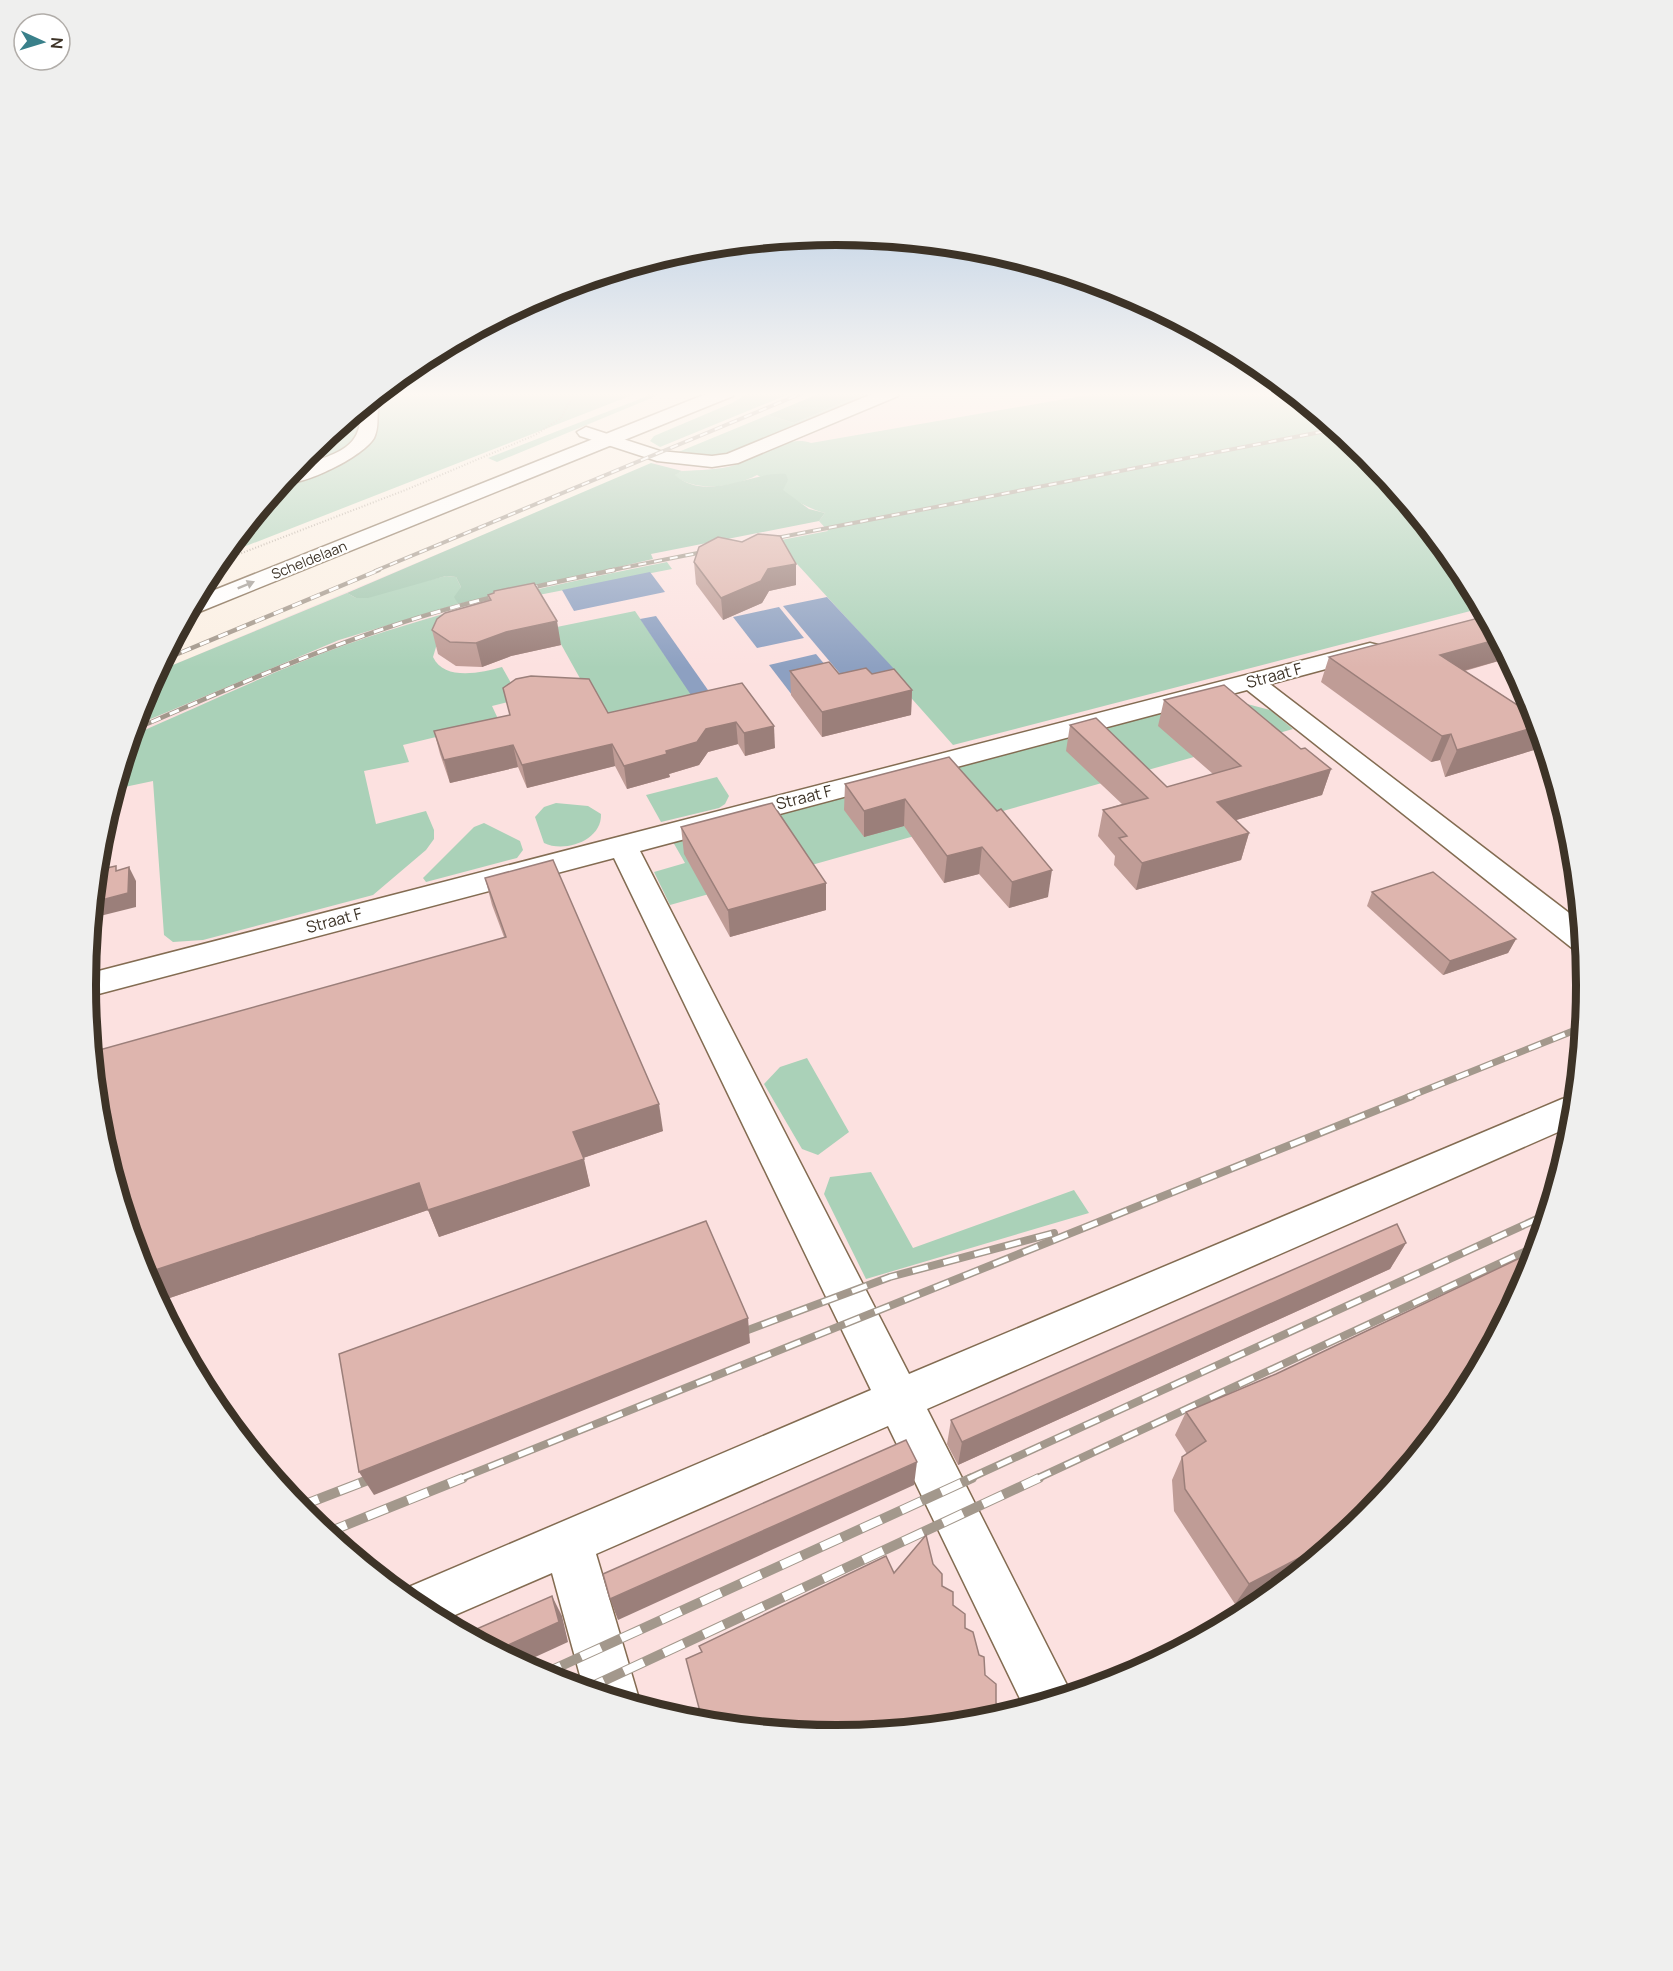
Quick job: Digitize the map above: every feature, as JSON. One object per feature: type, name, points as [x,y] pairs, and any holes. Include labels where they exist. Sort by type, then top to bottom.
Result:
[{"type":"main road","name":"Scheldelaan","points":[[220,575],[453,484]]},
{"type":"main road","name":"Scheldelaan","points":[[203,602],[499,484]]},
{"type":"main road","name":"Straat F","points":[[96,983],[1398,642]]},
{"type":"main road","points":[[1251,681],[1575,934]]},
{"type":"main road","points":[[622,844],[1046,1696]]},
{"type":"main road","points":[[427,1602],[1566,1113]]},
{"type":"main road","points":[[568,1542],[611,1691]]},
{"type":"path","name":"Scheldelaan","points":[[234,556],[420,484]]},
{"type":"shaded area","points":[[604,484],[1381,484],[1424,535],[1452,574],[1501,658],[1538,747],[1563,841],[1571,889],[1577,985],[1571,1082],[1563,1130],[1538,1224],[1501,1313],[1408,1456],[1360,1509],[1325,1542],[1287,1573],[1207,1627],[1120,1670],[1075,1687],[981,1712],[933,1720],[836,1726],[788,1724],[740,1720],[645,1701],[598,1687],[509,1650],[466,1627],[386,1573],[348,1542],[280,1474],[249,1436],[195,1356],[152,1269],[135,1224],[110,1130],[102,1082],[96,985],[98,937],[102,889],[121,794],[135,747],[168,667]]},
{"type":"green space","points":[[292,484],[405,484],[239,549]]},
{"type":"green space","points":[[602,484],[715,486],[786,484],[783,490],[809,509],[825,513],[819,521],[651,554],[653,559],[458,604],[454,597],[461,587],[456,577],[446,576],[368,598],[356,598],[347,593]]},
{"type":"green space","points":[[693,484],[733,484],[715,486]]},
{"type":"green space","points":[[771,484],[1381,484],[1424,535],[1475,610],[953,745],[889,673],[895,671],[776,541],[828,531],[819,521],[825,513],[798,502]]},
{"type":"green space","points":[[667,562],[672,569],[518,599],[448,635],[436,647],[433,657],[445,670],[474,673],[502,667],[520,699],[492,706],[508,740],[436,737],[403,745],[409,762],[364,771],[376,824],[426,811],[434,830],[434,839],[426,850],[373,895],[203,940],[173,942],[164,935],[153,781],[123,787],[141,732],[345,645],[424,619],[585,579]]},
{"type":"green space","points":[[446,576],[456,577],[461,587],[456,599],[458,604],[339,640],[145,722],[168,667],[347,593],[356,598]]},
{"type":"green space","points":[[635,611],[696,701],[612,736],[552,628]]},
{"type":"green space","points":[[1232,700],[1270,710],[1293,729],[670,905],[654,872],[685,863],[673,842],[1202,702]]},
{"type":"green space","points":[[717,777],[729,796],[725,804],[719,808],[661,822],[646,795]]},
{"type":"green space","points":[[556,803],[588,806],[601,814],[600,823],[589,838],[580,842],[561,846],[544,843],[535,817],[544,807]]},
{"type":"green space","points":[[484,823],[520,841],[523,850],[517,858],[426,882],[423,878],[474,827]]},
{"type":"green space","points":[[807,1058],[849,1132],[818,1155],[802,1149],[764,1084],[780,1067]]},
{"type":"green space","points":[[871,1172],[913,1248],[1074,1190],[1089,1213],[866,1279],[824,1194],[830,1177]]},
{"type":"water","points":[[650,572],[665,592],[574,611],[562,590]]},
{"type":"water","points":[[827,597],[896,671],[847,682],[783,606]]},
{"type":"water","points":[[779,607],[804,638],[757,648],[733,617]]},
{"type":"water","points":[[656,616],[715,700],[697,704],[640,619]]},
{"type":"water","points":[[816,654],[841,684],[792,695],[769,665]]},
{"type":"building","points":[[758,534],[780,536],[796,564],[768,569],[761,581],[721,598],[694,562],[699,547],[718,537],[742,542]]},
{"type":"building","points":[[534,583],[557,621],[506,632],[476,643],[450,642],[432,630],[437,619],[445,613],[491,600],[488,595],[494,591]]},
{"type":"building","points":[[1479,618],[1492,641],[1440,655],[1524,709],[1531,728],[1457,750],[1451,734],[1442,736],[1329,657]]},
{"type":"building","points":[[829,662],[839,674],[866,668],[872,674],[894,669],[912,690],[822,712],[790,671]]},
{"type":"building","points":[[531,676],[589,679],[608,713],[742,683],[774,726],[744,733],[736,722],[706,729],[697,742],[666,751],[667,754],[624,766],[612,744],[522,765],[513,745],[444,760],[434,731],[510,715],[503,688],[516,679]]},
{"type":"building","points":[[1224,685],[1301,749],[1305,748],[1331,769],[1217,802],[1249,833],[1142,863],[1119,838],[1127,836],[1103,810],[1148,798],[1070,725],[1096,718],[1167,787],[1241,766],[1164,700]]},
{"type":"building","points":[[949,757],[997,811],[1001,809],[1052,870],[1012,882],[982,847],[947,856],[905,799],[864,811],[845,784]]},
{"type":"building","points":[[772,803],[826,883],[728,910],[681,827]]},
{"type":"building","points":[[553,860],[659,1104],[573,1132],[584,1159],[428,1210],[419,1183],[153,1271],[135,1224],[121,1177],[110,1130],[99,1050],[506,937],[485,878]]},
{"type":"building","points":[[116,866],[116,871],[129,867],[128,893],[101,900],[105,868]]},
{"type":"building","points":[[1433,872],[1516,939],[1450,961],[1372,892]]},
{"type":"building","points":[[706,1221],[748,1318],[359,1472],[339,1354]]},
{"type":"building","points":[[1397,1224],[1406,1243],[962,1442],[951,1420]]},
{"type":"building","points":[[1526,1255],[1501,1313],[1478,1356],[1424,1436],[1393,1474],[1360,1509],[1317,1549],[1249,1584],[1185,1489],[1182,1457],[1206,1441],[1186,1412],[1276,1374]]},
{"type":"building","points":[[906,1440],[917,1462],[610,1599],[603,1574]]},
{"type":"building","points":[[926,1535],[933,1564],[942,1574],[942,1586],[953,1592],[953,1605],[965,1614],[965,1628],[973,1632],[979,1655],[984,1657],[985,1675],[996,1684],[996,1703],[1002,1707],[933,1720],[836,1726],[740,1720],[700,1713],[686,1659],[702,1652],[699,1646],[886,1556],[894,1573]]},
{"type":"building","points":[[552,1596],[559,1622],[504,1647],[473,1631]]},
{"type":"railway","points":[[375,571],[584,484]]},
{"type":"railway","points":[[766,540],[1054,484]]},
{"type":"railway","points":[[607,571],[713,550]]},
{"type":"railway","points":[[173,656],[379,570]]},
{"type":"railway","points":[[143,726],[229,688],[392,626],[502,595],[614,570]]},
{"type":"railway","points":[[1408,1097],[1575,1030]]},
{"type":"railway","points":[[459,1479],[1412,1096]]},
{"type":"railway","points":[[968,1479],[1540,1218]]},
{"type":"railway","points":[[732,1336],[890,1277],[1054,1233]]},
{"type":"railway","points":[[1036,1479],[1528,1250]]},
{"type":"railway","points":[[369,1479],[380,1475]]},
{"type":"railway","points":[[308,1503],[373,1478]]},
{"type":"railway","points":[[335,1529],[463,1478]]},
{"type":"railway","points":[[552,1670],[972,1478]]},
{"type":"railway","points":[[594,1685],[1039,1478]]}]
